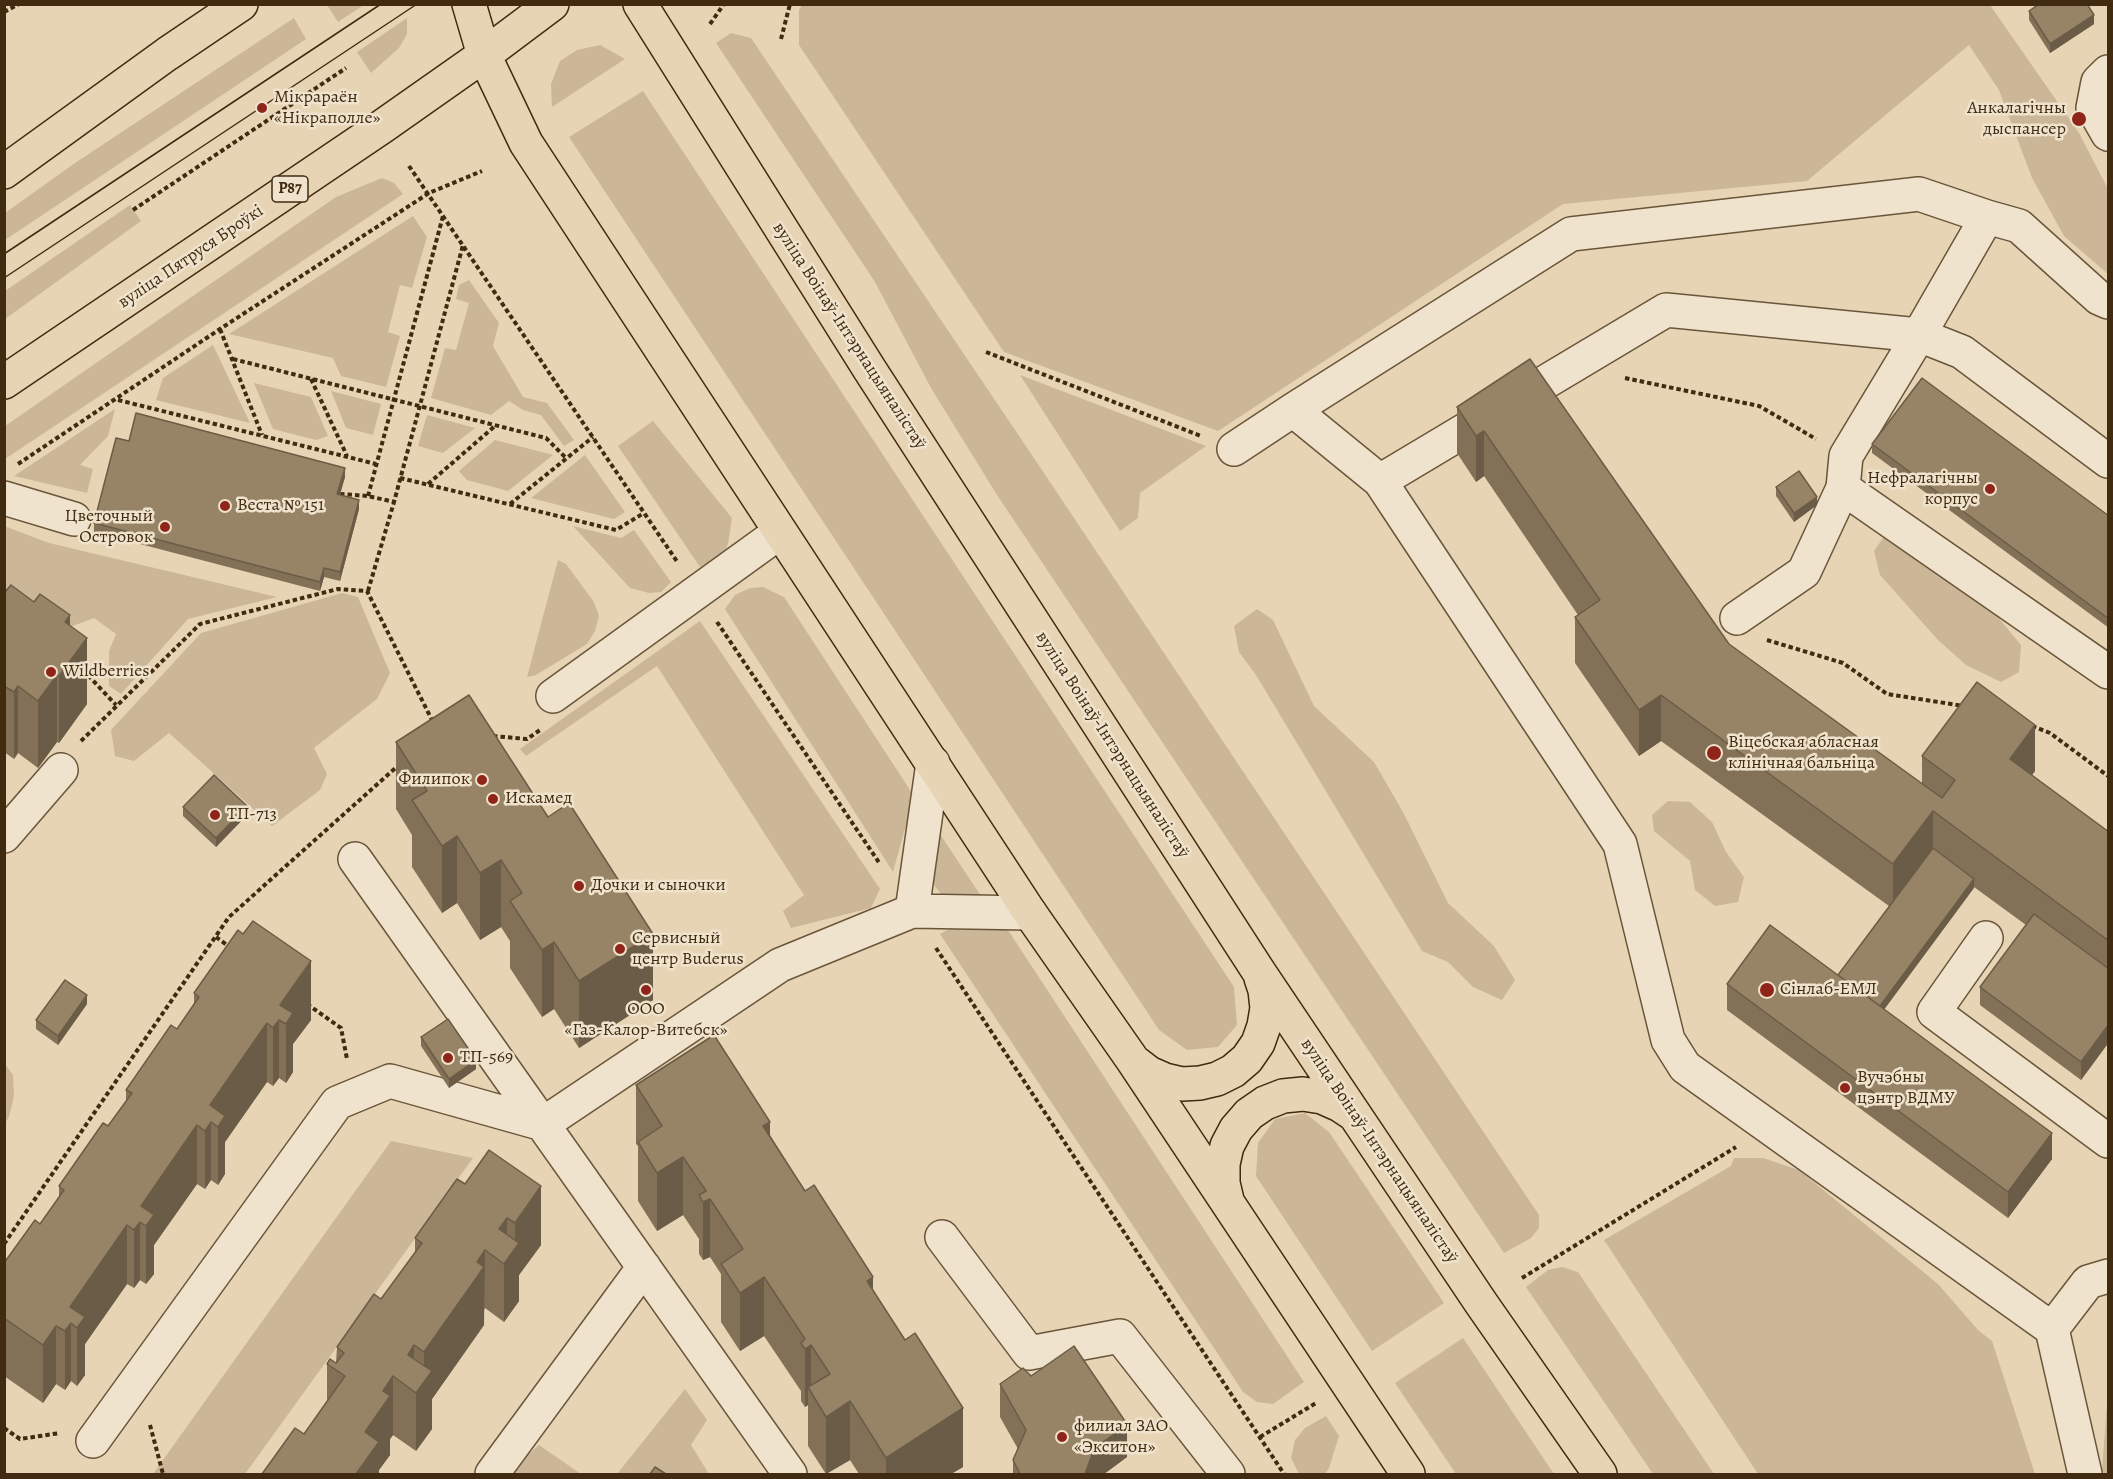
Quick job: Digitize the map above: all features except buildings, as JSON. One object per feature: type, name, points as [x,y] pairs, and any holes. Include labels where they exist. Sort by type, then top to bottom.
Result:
[{"type":"main road","points":[[4,172],[167,54],[241,4]]},
{"type":"main road","points":[[469,4],[484,56],[526,142],[1030,913],[1228,1202],[1399,1471]]},
{"type":"main road","name":"вуліца Пятруся Броўкі","points":[[4,382],[383,126],[484,56],[552,4]]},
{"type":"main road","name":"вуліца Воінаў-Інтэрнацыяналістаў","points":[[640,4],[870,370],[1259,972],[1600,1474]]},
{"type":"main road","points":[[1134,1062],[1149,1073],[1182,1084],[1217,1079],[1233,1071],[1247,1059],[1258,1043],[1264,1026],[1267,1008],[1265,990],[1259,972]]},
{"type":"main road","points":[[1228,1202],[1223,1183],[1223,1164],[1227,1146],[1236,1129],[1249,1114],[1265,1103],[1283,1096],[1303,1094],[1322,1097],[1356,1116]]},
{"type":"lane","points":[[2109,72],[2098,82],[2093,108],[2109,134]]},
{"type":"lane","points":[[1234,449],[1571,234],[1919,194],[1987,217],[2019,225],[2099,298],[2109,302]]},
{"type":"lane","points":[[1737,618],[1804,572],[1843,488],[1846,456],[1987,217]]},
{"type":"lane","points":[[1380,480],[1666,310],[1919,335],[1962,352],[2109,461]]},
{"type":"lane","points":[[1293,410],[1380,480],[1620,844],[1668,1040],[1685,1067],[2052,1329],[2085,1474]]},
{"type":"lane","points":[[1843,488],[2109,672]]},
{"type":"lane","points":[[4,498],[74,519]]},
{"type":"lane","points":[[550,711],[697,592],[780,532]]},
{"type":"lane","points":[[912,911],[933,763]]},
{"type":"lane","points":[[4,836],[61,770]]},
{"type":"lane","points":[[355,859],[790,1474]]},
{"type":"lane","points":[[93,1441],[337,1103],[390,1081],[543,1124],[780,965],[912,911],[1030,913]]},
{"type":"lane","points":[[1986,938],[1934,1012],[2109,1141]]},
{"type":"lane","points":[[942,1238],[1029,1353],[1119,1336],[1228,1474]]},
{"type":"lane","points":[[492,1474],[644,1267]]},
{"type":"lane","points":[[2052,1329],[2088,1282],[2109,1276]]},
{"type":"path","points":[[4,12],[19,4]]},
{"type":"path","points":[[710,24],[724,4]]},
{"type":"path","points":[[781,39],[790,4]]},
{"type":"path","points":[[134,210],[346,68]]},
{"type":"path","points":[[409,166],[912,911],[1284,1474]]},
{"type":"path","points":[[14,467],[429,193],[482,171]]},
{"type":"path","points":[[368,496],[443,215]]},
{"type":"path","points":[[437,731],[368,591],[463,244]]},
{"type":"path","points":[[220,329],[263,436]]},
{"type":"path","points":[[986,352],[1234,449]]},
{"type":"path","points":[[233,359],[546,438],[566,458]]},
{"type":"path","points":[[1571,367],[1759,406],[1846,456]]},
{"type":"path","points":[[311,379],[347,457]]},
{"type":"path","points":[[117,400],[376,464]]},
{"type":"path","points":[[428,484],[495,426]]},
{"type":"path","points":[[510,505],[594,437]]},
{"type":"path","points":[[400,478],[616,531],[644,513]]},
{"type":"path","points":[[340,494],[368,496],[394,502]]},
{"type":"path","points":[[79,665],[116,705],[200,624],[338,589],[368,591]]},
{"type":"path","points":[[1737,618],[1759,638],[1843,663],[1887,694],[1972,707]]},
{"type":"path","points":[[482,735],[527,740],[550,711]]},
{"type":"path","points":[[2028,725],[2050,733],[2109,776]]},
{"type":"path","points":[[4,1244],[229,918],[403,761]]},
{"type":"path","points":[[216,937],[235,951]]},
{"type":"path","points":[[302,1000],[340,1028],[348,1058],[341,1067]]},
{"type":"path","points":[[1522,1278],[1770,1126]]},
{"type":"path","points":[[1260,1437],[1318,1402]]},
{"type":"path","points":[[4,1428],[20,1439],[61,1433]]},
{"type":"shaded area","points":[[327,5],[364,5],[338,22]]},
{"type":"shaded area","points":[[802,5],[1990,5],[2079,133],[2108,189],[2108,274],[2064,236],[2032,178],[1999,90],[1969,45],[1807,181],[1563,204],[1218,431],[1004,352],[799,45],[799,10]]},
{"type":"shaded area","points":[[294,18],[306,39],[5,240],[5,213],[75,163]]},
{"type":"shaded area","points":[[407,18],[407,34],[399,48],[371,73],[357,52]]},
{"type":"shaded area","points":[[731,33],[751,38],[1539,1215],[1539,1228],[1531,1238],[1504,1253],[997,495],[931,388],[875,282],[716,43]]},
{"type":"shaded area","points":[[600,45],[625,59],[552,107],[551,84],[560,61],[577,50]]},
{"type":"shaded area","points":[[643,91],[1234,987],[1237,1025],[1218,1047],[1187,1050],[1159,1030],[569,137]]},
{"type":"shaded area","points":[[382,178],[394,183],[403,194],[5,459],[5,426],[336,197]]},
{"type":"shaded area","points":[[130,205],[141,221],[5,319],[5,291]]},
{"type":"shaded area","points":[[413,216],[427,237],[412,288],[400,285],[388,332],[400,336],[386,387],[341,376],[333,358],[229,334]]},
{"type":"shaded area","points":[[469,280],[499,323],[493,346],[523,397],[547,403],[574,440],[564,446],[541,415],[523,410],[509,401],[491,415],[431,398],[445,348],[456,350],[469,303],[456,299],[459,285]]},
{"type":"shaded area","points":[[213,345],[250,423],[156,400],[163,378]]},
{"type":"shaded area","points":[[1020,375],[1206,446],[1140,493],[1138,518],[1120,531]]},
{"type":"shaded area","points":[[254,383],[311,397],[328,436],[316,440],[273,429]]},
{"type":"shaded area","points":[[331,391],[381,404],[373,435],[346,428]]},
{"type":"shaded area","points":[[115,409],[108,436],[80,465],[93,469],[87,493],[14,476]]},
{"type":"shaded area","points":[[427,415],[475,428],[443,453],[418,446]]},
{"type":"shaded area","points":[[653,421],[732,518],[724,554],[700,567],[618,446]]},
{"type":"shaded area","points":[[495,440],[553,455],[508,491],[467,480],[459,471]]},
{"type":"shaded area","points":[[585,455],[625,512],[614,519],[531,498]]},
{"type":"shaded area","points":[[4,526],[49,543],[277,597],[188,619],[121,694],[109,686],[109,651],[116,634],[94,618],[65,629],[5,600]]},
{"type":"shaded area","points":[[573,526],[621,538],[634,530],[671,582],[661,592],[649,593],[630,588]]},
{"type":"shaded area","points":[[1883,538],[1904,540],[1983,599],[2021,645],[2019,672],[2001,682],[1966,665],[1938,640],[1880,575],[1874,551]]},
{"type":"shaded area","points":[[558,560],[566,564],[594,602],[599,616],[595,631],[587,644],[536,675],[527,677]]},
{"type":"shaded area","points":[[763,587],[784,597],[914,796],[893,872],[725,609],[735,595],[750,588]]},
{"type":"shaded area","points":[[342,593],[358,597],[390,673],[377,699],[314,748],[327,774],[320,790],[272,826],[169,733],[134,761],[115,756],[111,730],[201,633]]},
{"type":"shaded area","points":[[1257,609],[1273,620],[1314,706],[1374,762],[1403,812],[1448,903],[1494,946],[1515,980],[1502,1000],[1473,987],[1448,962],[1422,951],[1256,675],[1239,652],[1234,626]]},
{"type":"shaded area","points":[[700,621],[880,889],[871,908],[791,928],[783,911],[804,895],[657,666],[526,756],[520,749]]},
{"type":"shaded area","points":[[1668,801],[1690,802],[1712,822],[1726,852],[1744,877],[1738,902],[1715,906],[1695,890],[1690,861],[1654,831],[1652,815]]},
{"type":"shaded area","points":[[938,831],[981,896],[963,897],[941,894],[923,871]]},
{"type":"shaded area","points":[[970,918],[1006,927],[1304,1382],[1273,1404],[1257,1402],[1243,1392],[940,934]]},
{"type":"shaded area","points":[[5,1064],[13,1075],[14,1096],[9,1117],[5,1123]]},
{"type":"shaded area","points":[[1305,1113],[1329,1132],[1444,1303],[1372,1351],[1256,1176],[1258,1143],[1275,1119]]},
{"type":"shaded area","points":[[391,1141],[473,1158],[245,1474],[153,1474]]},
{"type":"shaded area","points":[[1734,1158],[1763,1158],[1799,1170],[1938,1284],[1978,1330],[1992,1341],[2035,1474],[1758,1474],[1604,1240],[1731,1166]]},
{"type":"shaded area","points":[[1562,1267],[1578,1272],[1714,1474],[1653,1474],[1526,1287],[1548,1270]]},
{"type":"shaded area","points":[[1463,1338],[1554,1474],[1456,1474],[1395,1383]]},
{"type":"shaded area","points":[[685,1389],[707,1420],[691,1445],[709,1474],[617,1474]]},
{"type":"shaded area","points":[[2108,1390],[2108,1474],[2103,1474],[2102,1470]]},
{"type":"shaded area","points":[[1326,1416],[1339,1436],[1329,1468],[1325,1474],[1299,1474],[1291,1458],[1295,1440],[1305,1428]]},
{"type":"shaded area","points":[[539,1445],[581,1474],[509,1474]]},
{"type":"tram line","points":[[4,254],[381,4]]},
{"type":"tram line","points":[[4,278],[417,4]]},
{"type":"place","name":"Мікрараён «Нікраполле»","points":[[262,108]]},
{"type":"place","name":"Анкалагічны дыспансер","points":[[2079,119]]},
{"type":"place","name":"Нефралагічны корпус","points":[[1990,489]]},
{"type":"place","name":"Веста № 151","points":[[225,506]]},
{"type":"place","name":"Цветочный Островок","points":[[165,527]]},
{"type":"place","name":"Wildberries","points":[[51,672]]},
{"type":"place","name":"Віцебская абласная клінічная бальніца","points":[[1714,753]]},
{"type":"place","name":"Филипок","points":[[482,780]]},
{"type":"place","name":"Искамед","points":[[493,799]]},
{"type":"place","name":"ТП-713","points":[[215,815]]},
{"type":"place","name":"Дочки и сыночки","points":[[579,886]]},
{"type":"place","name":"Сервисный центр Buderus","points":[[620,949]]},
{"type":"place","name":"ООО «Газ-Калор-Витебск»","points":[[646,990]]},
{"type":"place","name":"Сінлаб-ЕМЛ","points":[[1767,990]]},
{"type":"place","name":"ТП-569","points":[[448,1058]]},
{"type":"place","name":"Вучэбны цэнтр ВДМУ","points":[[1845,1088]]},
{"type":"place","name":"филиал ЗАО «Экситон»","points":[[1062,1437]]}]
